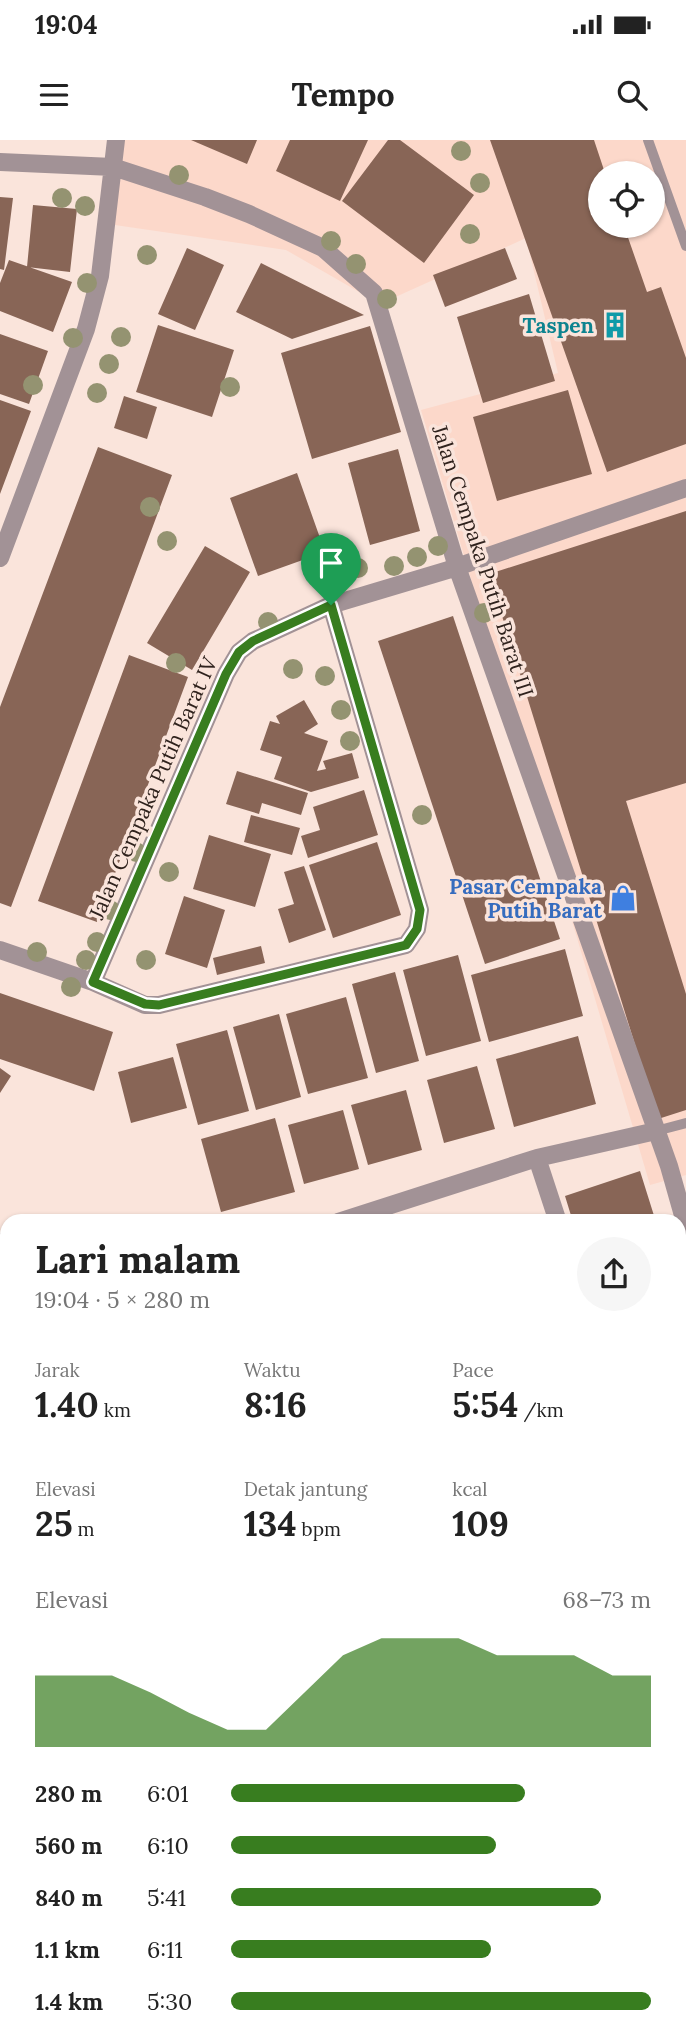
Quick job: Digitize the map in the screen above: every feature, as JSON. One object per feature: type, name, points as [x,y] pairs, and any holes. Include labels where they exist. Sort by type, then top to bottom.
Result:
[{"type":"street","points":[[0,558],[86,329],[100,275],[116,140]]},
{"type":"street","name":"Jalan Cempaka Putih Barat III","points":[[0,162],[113,167],[249,214],[323,248],[374,293],[457,567],[656,1131],[682,1214]]},
{"type":"street","name":"Jalan Cempaka Putih Barat IV","points":[[93,982],[220,686],[239,652],[253,641],[331,605],[457,567],[686,488]]},
{"type":"street","points":[[0,950],[93,982],[145,1004],[159,1005],[406,945],[417,929],[420,910],[331,605]]},
{"type":"street","points":[[377,1214],[537,1158],[656,1131]]},
{"type":"street","points":[[537,1158],[555,1214]]},
{"type":"lane","points":[[648,140],[686,246]]},
{"type":"lane","points":[[656,1131],[686,1123]]},
{"type":"shaded area","points":[[112,140],[686,140],[686,1175],[650,1185],[421,410],[558,373],[526,238],[380,304],[286,250],[101,223]]},
{"type":"building","points":[[191,140],[257,140],[247,164]]},
{"type":"building","points":[[290,140],[368,140],[340,201],[276,171]]},
{"type":"building","points":[[388,140],[400,140],[474,195],[424,263],[342,201]]},
{"type":"building","name":"Taspen","points":[[490,140],[594,140],[601,161],[588,161],[588,238],[628,238],[647,292],[661,287],[686,358],[686,444],[607,472]]},
{"type":"building","points":[[0,197],[13,198],[4,270],[0,269]]},
{"type":"building","points":[[33,205],[77,209],[70,272],[27,267]]},
{"type":"building","points":[[187,248],[224,265],[195,330],[158,314]]},
{"type":"building","points":[[505,248],[517,279],[445,307],[433,275]]},
{"type":"building","points":[[9,260],[72,282],[53,332],[0,311],[0,283]]},
{"type":"building","points":[[261,263],[364,315],[292,339],[236,312]]},
{"type":"building","points":[[529,294],[555,381],[483,403],[457,317]]},
{"type":"building","points":[[158,325],[234,350],[212,417],[136,392]]},
{"type":"building","points":[[370,326],[401,432],[312,459],[281,353]]},
{"type":"building","points":[[0,334],[48,351],[29,404],[0,394]]},
{"type":"building","points":[[568,390],[592,474],[497,501],[473,417]]},
{"type":"building","points":[[124,396],[157,407],[147,439],[114,428]]},
{"type":"building","points":[[0,400],[31,411],[0,494]]},
{"type":"building","points":[[98,447],[172,475],[11,907],[0,903],[0,707]]},
{"type":"building","points":[[398,449],[420,531],[370,545],[348,463]]},
{"type":"building","points":[[297,473],[325,552],[258,576],[230,498]]},
{"type":"building","name":"Pasar Cempaka Putih Barat","points":[[686,511],[686,783],[626,801],[686,994],[686,1110],[658,1119],[489,574]]},
{"type":"building","points":[[205,546],[250,572],[192,670],[147,643]]},
{"type":"building","points":[[453,616],[560,939],[485,964],[378,641]]},
{"type":"building","points":[[129,655],[188,677],[97,922],[38,901]]},
{"type":"building","points":[[304,700],[318,724],[304,733],[328,741],[317,771],[326,769],[323,761],[352,753],[359,778],[311,792],[274,779],[282,757],[260,750],[270,721],[280,724],[276,716]]},
{"type":"building","points":[[237,771],[308,793],[301,815],[262,803],[259,814],[226,804]]},
{"type":"building","points":[[364,790],[378,835],[308,858],[301,836],[320,830],[313,807]]},
{"type":"building","points":[[251,815],[300,828],[292,855],[244,842]]},
{"type":"building","points":[[209,835],[271,854],[255,907],[193,889]]},
{"type":"building","points":[[377,842],[401,915],[333,938],[309,865]]},
{"type":"building","points":[[304,866],[326,930],[289,943],[278,909],[294,904],[284,872]]},
{"type":"building","points":[[184,896],[225,910],[207,968],[165,954]]},
{"type":"building","points":[[261,946],[265,963],[217,975],[213,958]]},
{"type":"building","points":[[565,949],[583,1016],[489,1042],[471,975]]},
{"type":"building","points":[[458,955],[481,1041],[426,1056],[403,970]]},
{"type":"building","points":[[395,972],[419,1061],[376,1073],[352,984]]},
{"type":"building","points":[[0,993],[113,1032],[94,1091],[0,1059]]},
{"type":"building","points":[[346,997],[368,1078],[308,1094],[286,1014]]},
{"type":"building","points":[[279,1014],[301,1097],[256,1110],[233,1027]]},
{"type":"building","points":[[227,1030],[249,1111],[198,1125],[176,1044]]},
{"type":"building","points":[[578,1036],[596,1104],[514,1127],[496,1059]]},
{"type":"building","points":[[173,1057],[187,1108],[131,1123],[118,1072]]},
{"type":"building","points":[[477,1066],[495,1129],[444,1143],[427,1080]]},
{"type":"building","points":[[0,1068],[11,1076],[0,1093]]},
{"type":"building","points":[[406,1090],[422,1150],[368,1165],[351,1105]]},
{"type":"building","points":[[343,1110],[359,1169],[304,1184],[288,1125]]},
{"type":"building","points":[[275,1118],[295,1192],[221,1212],[201,1139]]},
{"type":"building","points":[[640,1171],[653,1214],[571,1214],[565,1196]]},
{"type":"place","name":"Taspen","points":[[615,325]]},
{"type":"place","name":"Pasar Cempaka Putih Barat","points":[[623,898]]},
{"type":"route","points":[[331,605],[420,910],[417,929],[406,945],[159,1005],[145,1004],[93,982],[226,674],[239,652],[253,641],[331,605]]}]
